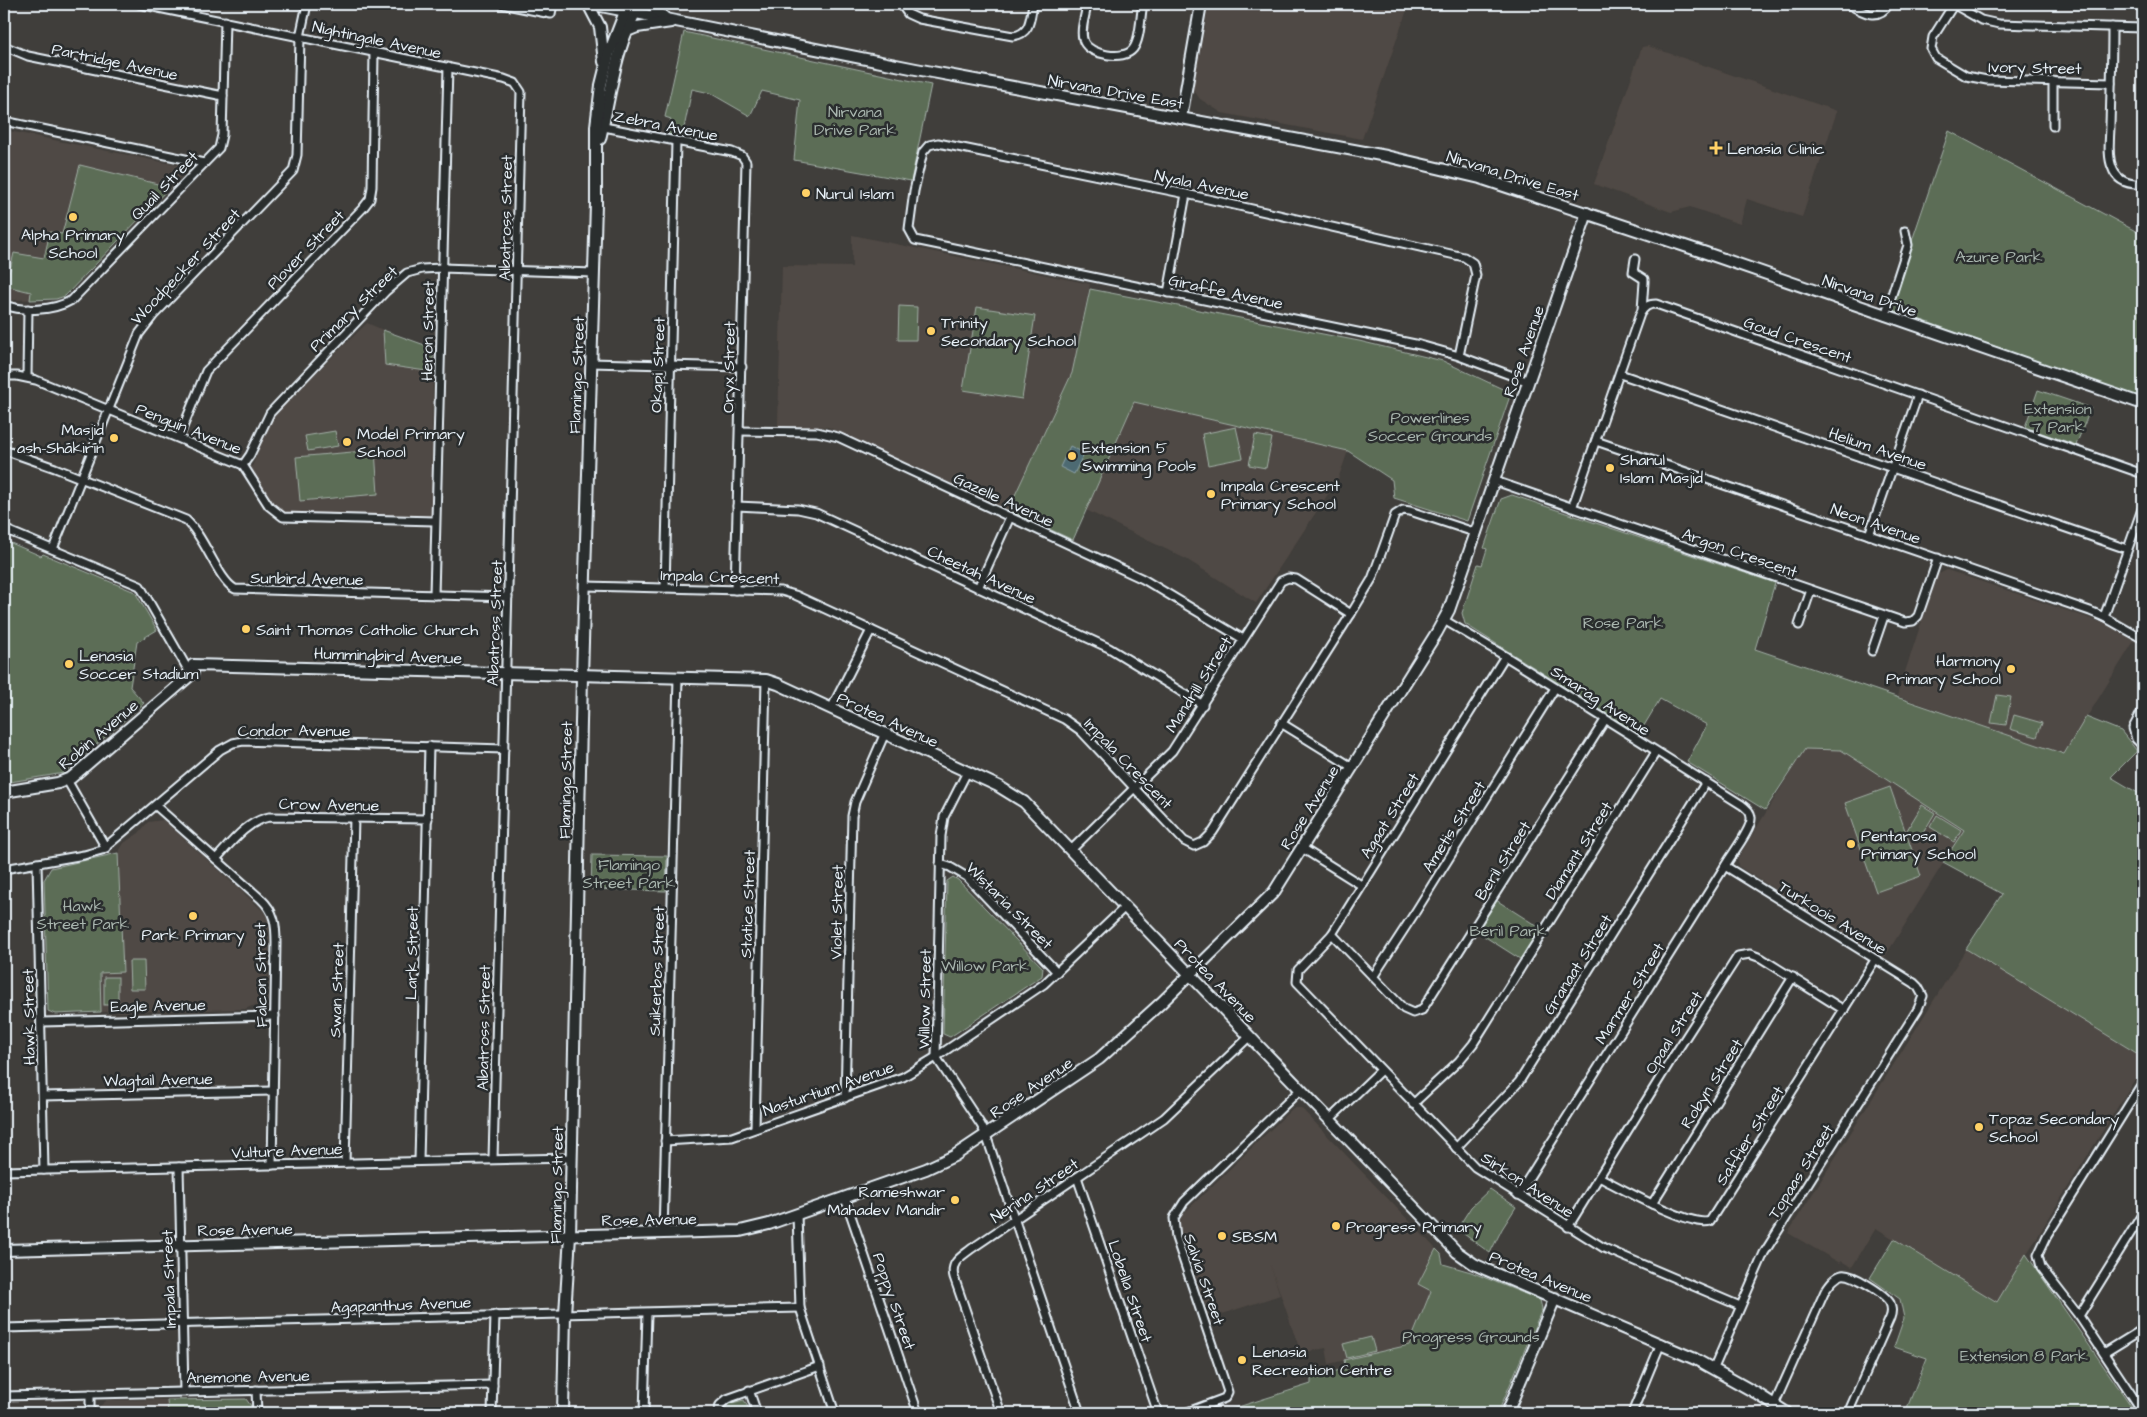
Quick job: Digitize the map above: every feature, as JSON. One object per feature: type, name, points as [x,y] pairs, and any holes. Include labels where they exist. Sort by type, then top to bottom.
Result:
[{"type":"street","name":"Nightingale Avenue","points":[[139,4],[504,78],[513,82],[519,88]]},
{"type":"street","name":"Woodpecker Street","points":[[53,549],[143,328],[293,171],[297,155],[300,37],[307,4]]},
{"type":"street","points":[[501,4],[551,14],[553,4]]},
{"type":"street","points":[[590,4],[600,26],[604,68]]},
{"type":"street","name":"Nirvana Drive East","points":[[590,4],[632,8],[671,20],[1443,168],[1587,213]]},
{"type":"street","points":[[653,4],[656,10],[671,20]]},
{"type":"street","points":[[901,4],[908,14],[920,19],[1013,36],[1019,35],[1027,29],[1033,4]]},
{"type":"street","points":[[1087,4],[1083,32],[1085,44],[1098,52],[1120,55],[1126,54],[1135,47],[1142,4]]},
{"type":"street","points":[[1181,118],[1201,4]]},
{"type":"street","points":[[1848,4],[1863,13],[1875,14],[1885,10],[1889,4]]},
{"type":"street","points":[[1954,4],[1981,20],[2000,24],[2143,28]]},
{"type":"street","name":"Ivory Street","points":[[1954,4],[1933,37],[1931,49],[1936,58],[1978,80],[2111,83]]},
{"type":"street","name":"Flamingo Street","points":[[600,126],[610,82],[627,31],[632,8]]},
{"type":"street","name":"Flamingo Street","points":[[563,1413],[565,1314],[570,1236],[582,676],[597,148],[604,68],[632,8]]},
{"type":"street","points":[[627,31],[671,20]]},
{"type":"street","name":"Quail Street","points":[[4,306],[28,309],[58,307],[72,300],[221,144],[225,21]]},
{"type":"street","points":[[2112,27],[2110,142],[2112,168],[2124,182],[2132,185],[2143,184]]},
{"type":"street","name":"Partridge Avenue","points":[[4,46],[36,58],[223,96]]},
{"type":"street","name":"Plover Street","points":[[179,437],[206,371],[370,199],[372,187],[374,52]]},
{"type":"street","name":"Heron Street","points":[[434,595],[448,67]]},
{"type":"street","points":[[2053,81],[2053,126]]},
{"type":"street","name":"Albatross Street","points":[[493,1159],[522,102],[519,88]]},
{"type":"street","points":[[4,121],[204,163]]},
{"type":"street","name":"Zebra Avenue","points":[[600,126],[732,152]]},
{"type":"street","name":"Okapi Street","points":[[665,588],[676,142]]},
{"type":"street","name":"Nyala Avenue","points":[[915,240],[909,229],[914,191],[923,152],[933,143],[1186,194],[1346,229],[1469,259],[1473,263],[1476,275],[1459,356]]},
{"type":"street","name":"Oryx Street","points":[[732,152],[742,156],[746,168],[735,590]]},
{"type":"street","points":[[1168,293],[1186,194]]},
{"type":"street","name":"Nirvana Drive","points":[[1587,213],[2143,404]]},
{"type":"street","name":"Rose Avenue","points":[[4,1250],[740,1231],[845,1198],[942,1163],[986,1136],[1104,1055],[1267,900],[1302,848],[1444,620],[1495,482],[1587,213]]},
{"type":"street","points":[[1885,316],[1908,245],[1905,232]]},
{"type":"street","name":"Giraffe Avenue","points":[[915,240],[1420,345],[1459,356],[1529,382]]},
{"type":"street","points":[[1572,508],[1642,310],[1644,279],[1633,272],[1636,259]]},
{"type":"street","name":"Primary Street","points":[[243,464],[250,455],[270,413],[386,291],[402,276],[411,271],[442,268],[594,273]]},
{"type":"street","name":"Goud Crescent","points":[[1642,310],[1651,304],[1656,304],[2143,474]]},
{"type":"street","points":[[27,378],[28,309]]},
{"type":"street","points":[[592,363],[742,367]]},
{"type":"street","name":"Helium Avenue","points":[[1620,374],[2127,549]]},
{"type":"street","name":"Penguin Avenue","points":[[4,376],[27,378],[243,464],[269,506],[282,517],[435,520]]},
{"type":"street","points":[[1869,535],[1918,395]]},
{"type":"street","name":"Gazelle Avenue","points":[[740,431],[817,432],[833,435],[1143,579],[1243,639]]},
{"type":"street","name":"Neon Avenue","points":[[1596,441],[2104,617],[2143,639]]},
{"type":"street","name":"Sunbird Avenue","points":[[4,450],[186,520],[196,531],[224,578],[235,589],[508,597]]},
{"type":"street","name":"Argon Crescent","points":[[1495,482],[1905,622],[1916,619],[1938,558]]},
{"type":"street","name":"Cheetah Avenue","points":[[737,506],[798,509],[816,513],[1109,648],[1203,705]]},
{"type":"street","points":[[2104,617],[2143,506]]},
{"type":"street","name":"Impala Crescent","points":[[586,586],[788,593],[1064,719],[1081,732],[1188,844],[1194,846],[1200,844],[1213,832],[1372,580],[1393,519],[1398,513],[1403,510],[1410,511],[1477,533]]},
{"type":"street","points":[[978,588],[1010,516]]},
{"type":"street","points":[[4,529],[140,586],[180,655],[191,669]]},
{"type":"street","name":"Mandrill Street","points":[[1070,851],[1172,751],[1278,585],[1288,578],[1302,582],[1351,614]]},
{"type":"street","points":[[1799,625],[1811,590]]},
{"type":"street","points":[[1872,651],[1884,616]]},
{"type":"street","name":"Smarag Avenue","points":[[1444,620],[1505,656],[1742,805]]},
{"type":"street","points":[[831,709],[871,630]]},
{"type":"street","name":"Agaat Street","points":[[1299,986],[1298,970],[1332,934],[1505,656]]},
{"type":"street","name":"Hummingbird Avenue","points":[[191,669],[216,666],[582,676]]},
{"type":"street","name":"Robin Avenue","points":[[4,792],[67,780],[175,688],[191,669]]},
{"type":"street","name":"Protea Avenue","points":[[582,676],[766,680],[885,733],[1020,798],[1329,1120],[1463,1256],[1487,1270],[1714,1368],[1787,1413]]},
{"type":"street","name":"Suikerbos Street","points":[[663,1234],[678,678]]},
{"type":"street","name":"Statice Street","points":[[755,1128],[766,680]]},
{"type":"street","name":"Ametis Street","points":[[1373,977],[1441,872],[1555,688]]},
{"type":"street","points":[[2143,709],[2134,728],[2136,739],[2143,746]]},
{"type":"street","name":"Beril Street","points":[[1332,934],[1407,1011],[1416,1012],[1425,1007],[1605,720]]},
{"type":"street","points":[[1281,723],[1352,767]]},
{"type":"street","name":"Violet Street","points":[[845,1098],[852,816],[855,802],[885,733]]},
{"type":"street","name":"Condor Avenue","points":[[4,869],[84,855],[106,848],[220,750],[233,743],[504,749]]},
{"type":"street","name":"Lark Street","points":[[420,1161],[429,746]]},
{"type":"street","name":"Diamant Street","points":[[1413,1104],[1459,1061],[1473,1044],[1656,752]]},
{"type":"street","name":"Willow Street","points":[[966,772],[944,817],[941,836],[936,1057],[982,1125],[1080,1413]]},
{"type":"street","points":[[67,780],[106,848]]},
{"type":"street","name":"Granaat Street","points":[[1456,1148],[1519,1082],[1706,782]]},
{"type":"street","name":"Marmer Street","points":[[1518,1195],[1725,866],[1750,823],[1750,813],[1742,805]]},
{"type":"street","name":"Falcon Street","points":[[156,806],[262,899],[273,913],[276,928],[272,1165]]},
{"type":"street","name":"Crow Avenue","points":[[216,859],[245,829],[264,818],[277,816],[428,820]]},
{"type":"street","name":"Swan Street","points":[[345,1162],[354,818]]},
{"type":"street","points":[[1302,848],[1361,885]]},
{"type":"street","name":"Hawk Street","points":[[37,863],[44,1170]]},
{"type":"street","name":"Wistaria Street","points":[[940,864],[950,867],[967,877],[1057,972]]},
{"type":"street","name":"Turkoois Avenue","points":[[1725,866],[1918,987],[1923,996]]},
{"type":"street","name":"Nasturtium Avenue","points":[[665,1142],[726,1138],[897,1080],[936,1057],[1036,989],[1057,972],[1125,908]]},
{"type":"street","name":"Opaal Street","points":[[1568,1227],[1736,958],[1746,953],[1755,955],[1844,1010]]},
{"type":"street","name":"Saffier Street","points":[[1599,1177],[1652,1204],[1698,1222],[1708,1222],[1712,1219],[1875,960]]},
{"type":"street","name":"Robyn Street","points":[[1652,1204],[1793,977]]},
{"type":"street","name":"Sirkon Avenue","points":[[1299,986],[1473,1166],[1568,1227],[1617,1254],[1740,1306]]},
{"type":"street","name":"Topaas Street","points":[[1714,1368],[1764,1253],[1918,1009],[1923,996]]},
{"type":"street","name":"Eagle Avenue","points":[[42,1022],[275,1016]]},
{"type":"street","name":"Nerina Street","points":[[1000,1413],[952,1268],[958,1259],[1164,1118],[1249,1037]]},
{"type":"street","points":[[1329,1120],[1380,1070]]},
{"type":"street","points":[[2143,1082],[2039,1250],[2041,1268],[2079,1316],[2143,1412]]},
{"type":"street","name":"Salvia Street","points":[[1185,1413],[1226,1397],[1228,1389],[1176,1238],[1174,1218],[1184,1202],[1301,1089]]},
{"type":"street","name":"Wagtail Avenue","points":[[43,1096],[273,1090]]},
{"type":"street","name":"Vulture Avenue","points":[[4,1171],[571,1158]]},
{"type":"street","name":"Impala Street","points":[[179,1167],[184,1391]]},
{"type":"street","name":"Lobella Street","points":[[1077,1177],[1158,1413]]},
{"type":"street","name":"Poppy Street","points":[[845,1198],[918,1413]]},
{"type":"street","points":[[2079,1316],[2143,1213]]},
{"type":"street","points":[[797,1214],[800,1308],[835,1413]]},
{"type":"street","points":[[1774,1405],[1824,1291],[1833,1280],[1845,1275],[1854,1277],[1886,1298],[1892,1310],[1848,1413]]},
{"type":"street","points":[[1507,1413],[1555,1298]]},
{"type":"street","name":"Agapanthus Avenue","points":[[4,1328],[800,1308]]},
{"type":"street","points":[[644,1413],[647,1313]]},
{"type":"street","points":[[492,1413],[495,1315]]},
{"type":"street","points":[[2104,1353],[2143,1329]]},
{"type":"street","points":[[1632,1413],[1661,1344]]},
{"type":"street","points":[[718,1413],[722,1402],[749,1390],[820,1366]]},
{"type":"street","name":"Anemone Avenue","points":[[4,1396],[493,1385]]},
{"type":"street","points":[[256,1390],[257,1413]]},
{"type":"street","points":[[749,1390],[757,1413]]},
{"type":"street","points":[[90,1394],[90,1413]]},
{"type":"shaded area","points":[[1209,4],[1409,4],[1362,139],[1222,113],[1200,99],[1193,89]]},
{"type":"shaded area","name":"Lenasia Clinic","points":[[1648,46],[1837,111],[1802,217],[1747,199],[1740,224],[1690,207],[1671,212],[1594,184],[1642,47]]},
{"type":"shaded area","name":"Alpha Primary School","points":[[4,130],[182,166],[183,174],[65,296],[56,299],[8,300],[4,297]]},
{"type":"shaded area","name":"Trinity Secondary School","points":[[852,235],[1090,284],[1072,373],[1008,510],[828,427],[778,426],[782,266],[852,267]]},
{"type":"shaded area","name":"Model Primary School","points":[[367,323],[383,330],[385,365],[433,372],[431,518],[281,515],[251,469],[273,415]]},
{"type":"shaded area","name":"Impala Crescent Primary School","points":[[1134,402],[1348,451],[1338,479],[1256,603],[1186,559],[1086,510]]},
{"type":"shaded area","name":"Harmony Primary School","points":[[1947,570],[2103,623],[2134,641],[2064,754],[1897,696],[1937,575]]},
{"type":"shaded area","name":"Pentarosa Primary School","points":[[1805,749],[1841,750],[1964,830],[1884,958],[1738,866],[1738,858]]},
{"type":"shaded area","name":"Park Primary","points":[[163,820],[263,911],[269,921],[268,1005],[252,1006],[245,1009],[101,1012],[100,973],[122,972],[118,853],[124,843],[139,833],[148,822]]},
{"type":"shaded area","name":"Topaz Secondary School","points":[[1966,949],[2143,1057],[2143,1066],[1997,1302],[1876,1228],[1852,1267],[1841,1261],[1840,1263],[1788,1233]]},
{"type":"shaded area","name":"Progress Primary","points":[[1293,1108],[1301,1108],[1436,1249],[1418,1284],[1431,1291],[1409,1345],[1329,1364],[1326,1348],[1301,1353],[1270,1264],[1280,1295],[1210,1318],[1179,1225],[1182,1215]]},
{"type":"shaded area","points":[[246,1399],[251,1406],[251,1413],[99,1413],[99,1407],[107,1400]]},
{"type":"green space","name":"Nirvana Drive Park","points":[[684,32],[931,85],[911,181],[794,160],[800,100],[762,91],[750,116],[710,93],[692,89],[682,138],[668,136],[671,119],[665,117]]},
{"type":"green space","name":"Azure Park","points":[[1949,131],[2143,235],[2143,399],[1893,310],[1891,303]]},
{"type":"green space","points":[[80,165],[170,187],[65,296],[56,299],[30,300],[31,292],[6,286],[14,253],[44,258],[50,232],[62,234]]},
{"type":"green space","name":"Powerlines Soccer Grounds","points":[[1090,289],[1359,341],[1443,361],[1511,393],[1467,521],[1394,498],[1392,480],[1348,451],[1134,402],[1073,540],[1008,510],[1072,373]]},
{"type":"green space","points":[[899,306],[917,307],[916,340],[898,340]]},
{"type":"green space","points":[[977,307],[1035,316],[1022,399],[963,390]]},
{"type":"green space","points":[[383,330],[433,348],[433,372],[385,365]]},
{"type":"green space","name":"Extension 7 Park","points":[[2038,390],[2091,408],[2076,445],[2025,427]]},
{"type":"green space","points":[[1236,427],[1243,458],[1208,465],[1202,434]]},
{"type":"green space","points":[[335,431],[338,446],[308,451],[305,436]]},
{"type":"green space","points":[[1255,435],[1272,438],[1266,468],[1249,465]]},
{"type":"green space","points":[[375,450],[378,494],[300,501],[296,457]]},
{"type":"green space","name":"Rose Park","points":[[1512,495],[1775,583],[1755,649],[2064,754],[2086,717],[2121,731],[2137,751],[2111,777],[2143,796],[2143,1057],[1966,949],[2002,894],[1943,862],[1964,830],[1841,750],[1805,749],[1765,810],[1687,762],[1707,725],[1660,699],[1639,734],[1465,624],[1462,613],[1478,564],[1482,565],[1487,549],[1484,548],[1501,499]]},
{"type":"green space","name":"Lenasia Soccer Stadium","points":[[4,540],[135,592],[157,630],[137,642],[130,687],[144,703],[64,773],[4,783]]},
{"type":"green space","points":[[1997,695],[2011,697],[2006,725],[1991,723]]},
{"type":"green space","points":[[2014,715],[2042,723],[2037,737],[2010,729]]},
{"type":"green space","points":[[1890,787],[1921,876],[1876,892],[1845,803]]},
{"type":"green space","points":[[1922,805],[1935,813],[1920,838],[1907,830]]},
{"type":"green space","points":[[1937,815],[1961,830],[1954,842],[1930,827]]},
{"type":"green space","name":"Hawk Street Park","points":[[118,853],[123,972],[100,973],[101,1012],[55,1014],[48,1011],[44,880],[51,868]]},
{"type":"green space","name":"Flamingo Street Park","points":[[592,855],[667,856],[666,891],[591,889]]},
{"type":"green space","name":"Willow Park","points":[[953,877],[1043,968],[1042,976],[950,1037],[943,1034],[947,881]]},
{"type":"green space","name":"Beril Park","points":[[1496,900],[1540,928],[1520,959],[1476,931]]},
{"type":"green space","points":[[129,961],[144,961],[145,989],[130,989]]},
{"type":"green space","points":[[104,977],[118,977],[118,1005],[104,1005]]},
{"type":"green space","points":[[1490,1189],[1516,1207],[1490,1253],[1457,1229],[1471,1207]]},
{"type":"green space","name":"Extension 8 Park","points":[[1894,1239],[1997,1302],[2026,1254],[2136,1413],[1905,1413],[1927,1358],[1894,1347],[1904,1318],[1900,1299],[1870,1278]]},
{"type":"green space","name":"Progress Grounds","points":[[1436,1249],[1441,1254],[1443,1264],[1471,1272],[1540,1300],[1542,1309],[1498,1413],[1219,1413],[1311,1384],[1311,1376],[1346,1369],[1344,1360],[1409,1345],[1431,1291],[1418,1284]]},
{"type":"green space","points":[[1371,1337],[1375,1351],[1347,1358],[1343,1344]]},
{"type":"green space","points":[[246,1399],[251,1406],[251,1413],[168,1413],[167,1400]]},
{"type":"green space","points":[[744,1400],[751,1413],[724,1413],[728,1404]]},
{"type":"water","points":[[1070,446],[1084,453],[1074,474],[1060,467]]},
{"type":"place","name":"Lenasia Clinic","points":[[1716,148]]},
{"type":"place","name":"Nurul Islam","points":[[806,193]]},
{"type":"place","name":"Alpha Primary School","points":[[73,217]]},
{"type":"place","name":"Trinity Secondary School","points":[[931,331]]},
{"type":"place","name":"Masjid ash-Shākirīn","points":[[114,438]]},
{"type":"place","name":"Model Primary School","points":[[347,442]]},
{"type":"place","name":"Extension 5 Swimming Pools","points":[[1072,456]]},
{"type":"place","name":"Shanul Islam Masjid","points":[[1610,468]]},
{"type":"place","name":"Impala Crescent Primary School","points":[[1211,494]]},
{"type":"place","name":"Saint Thomas Catholic Church","points":[[246,629]]},
{"type":"place","name":"Lenasia Soccer Stadium","points":[[69,664]]},
{"type":"place","name":"Harmony Primary School","points":[[2011,669]]},
{"type":"place","name":"Pentarosa Primary School","points":[[1851,844]]},
{"type":"place","name":"Park Primary","points":[[193,916]]},
{"type":"place","name":"Topaz Secondary School","points":[[1979,1127]]},
{"type":"place","name":"Rameshwar Mahadev Mandir","points":[[955,1200]]},
{"type":"place","name":"Progress Primary","points":[[1336,1226]]},
{"type":"place","name":"SBSM","points":[[1222,1236]]},
{"type":"place","name":"Lenasia Recreation Centre","points":[[1242,1360]]}]
